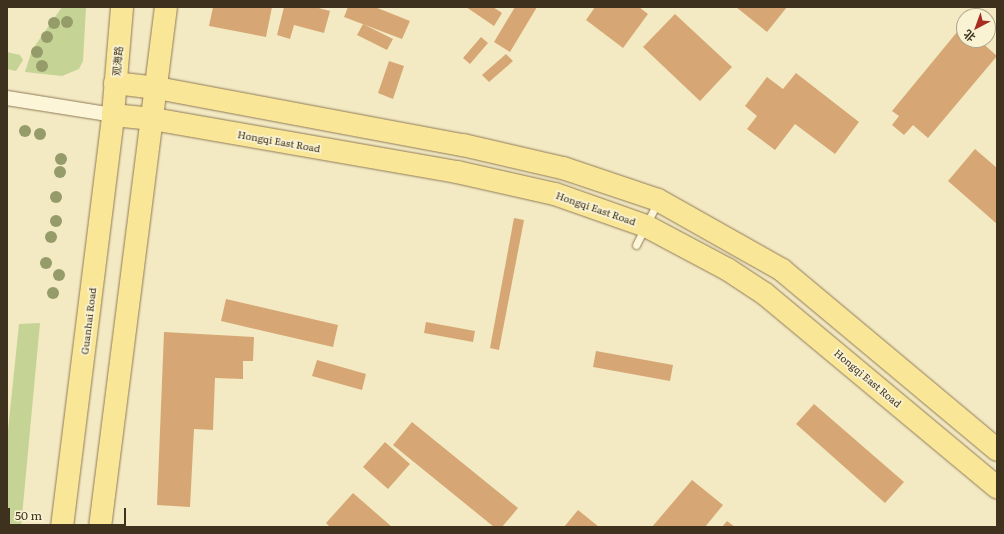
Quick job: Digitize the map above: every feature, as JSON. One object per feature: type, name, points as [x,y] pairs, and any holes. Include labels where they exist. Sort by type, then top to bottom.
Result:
[{"type":"main road","name":"观海路","points":[[113,115],[122,7]]},
{"type":"main road","points":[[100,527],[157,88],[166,7]]},
{"type":"main road","points":[[115,83],[157,88],[463,145],[564,168],[658,200],[782,270],[997,450]]},
{"type":"main road","name":"Hongqi East Road","points":[[113,115],[152,120],[457,172],[554,194],[646,226],[727,269],[765,294],[997,487]]},
{"type":"main road","name":"Guanhai Road","points":[[62,527],[113,115]]},
{"type":"street","points":[[7,98],[113,115]]},
{"type":"lane","points":[[636,245],[658,200]]},
{"type":"green space","points":[[62,7],[86,7],[83,61],[79,69],[62,76],[25,72],[32,50]]},
{"type":"green space","points":[[7,52],[20,55],[23,60],[16,71],[7,69]]},
{"type":"green space","points":[[40,323],[21,527],[7,527],[7,440],[19,324]]},
{"type":"building","points":[[213,7],[272,7],[266,37],[209,26]]},
{"type":"building","points":[[284,7],[315,7],[330,11],[324,33],[294,25],[290,39],[277,35]]},
{"type":"building","points":[[348,7],[375,7],[410,21],[402,39],[344,17]]},
{"type":"building","points":[[466,7],[493,7],[502,13],[494,26]]},
{"type":"building","points":[[515,7],[537,7],[510,52],[494,42]]},
{"type":"building","points":[[595,7],[639,7],[648,14],[623,48],[586,20]]},
{"type":"building","points":[[736,7],[787,7],[767,32]]},
{"type":"building","points":[[675,14],[732,67],[700,101],[643,47]]},
{"type":"building","points":[[363,24],[393,39],[387,50],[357,35]]},
{"type":"building","points":[[956,33],[956,48],[988,48],[997,56],[928,138],[913,125],[904,135],[892,125],[899,116],[892,111]]},
{"type":"building","points":[[481,37],[488,43],[470,64],[463,58]]},
{"type":"building","points":[[506,54],[513,61],[489,82],[482,75]]},
{"type":"building","points":[[389,61],[404,66],[393,99],[378,93]]},
{"type":"building","points":[[796,73],[859,122],[835,154],[795,124],[775,150],[747,129],[757,116],[745,106],[767,77],[783,89]]},
{"type":"building","points":[[975,149],[997,168],[997,224],[948,181]]},
{"type":"building","points":[[514,218],[524,220],[499,350],[490,348]]},
{"type":"building","points":[[226,299],[338,325],[333,347],[221,321]]},
{"type":"building","points":[[426,322],[475,331],[473,342],[424,333]]},
{"type":"building","points":[[164,332],[254,337],[253,361],[243,361],[243,379],[215,378],[213,430],[194,429],[190,507],[157,505]]},
{"type":"building","points":[[596,351],[673,365],[670,381],[593,367]]},
{"type":"building","points":[[317,360],[366,374],[362,390],[312,376]]},
{"type":"building","points":[[814,404],[904,482],[885,503],[796,424]]},
{"type":"building","points":[[412,422],[518,508],[502,527],[494,527],[393,445]]},
{"type":"building","points":[[385,442],[410,464],[388,489],[363,467]]},
{"type":"building","points":[[692,480],[723,505],[705,527],[652,527]]},
{"type":"building","points":[[353,493],[392,527],[330,527],[326,523]]},
{"type":"building","points":[[578,510],[599,527],[564,527]]},
{"type":"building","points":[[727,521],[735,527],[722,527]]}]
